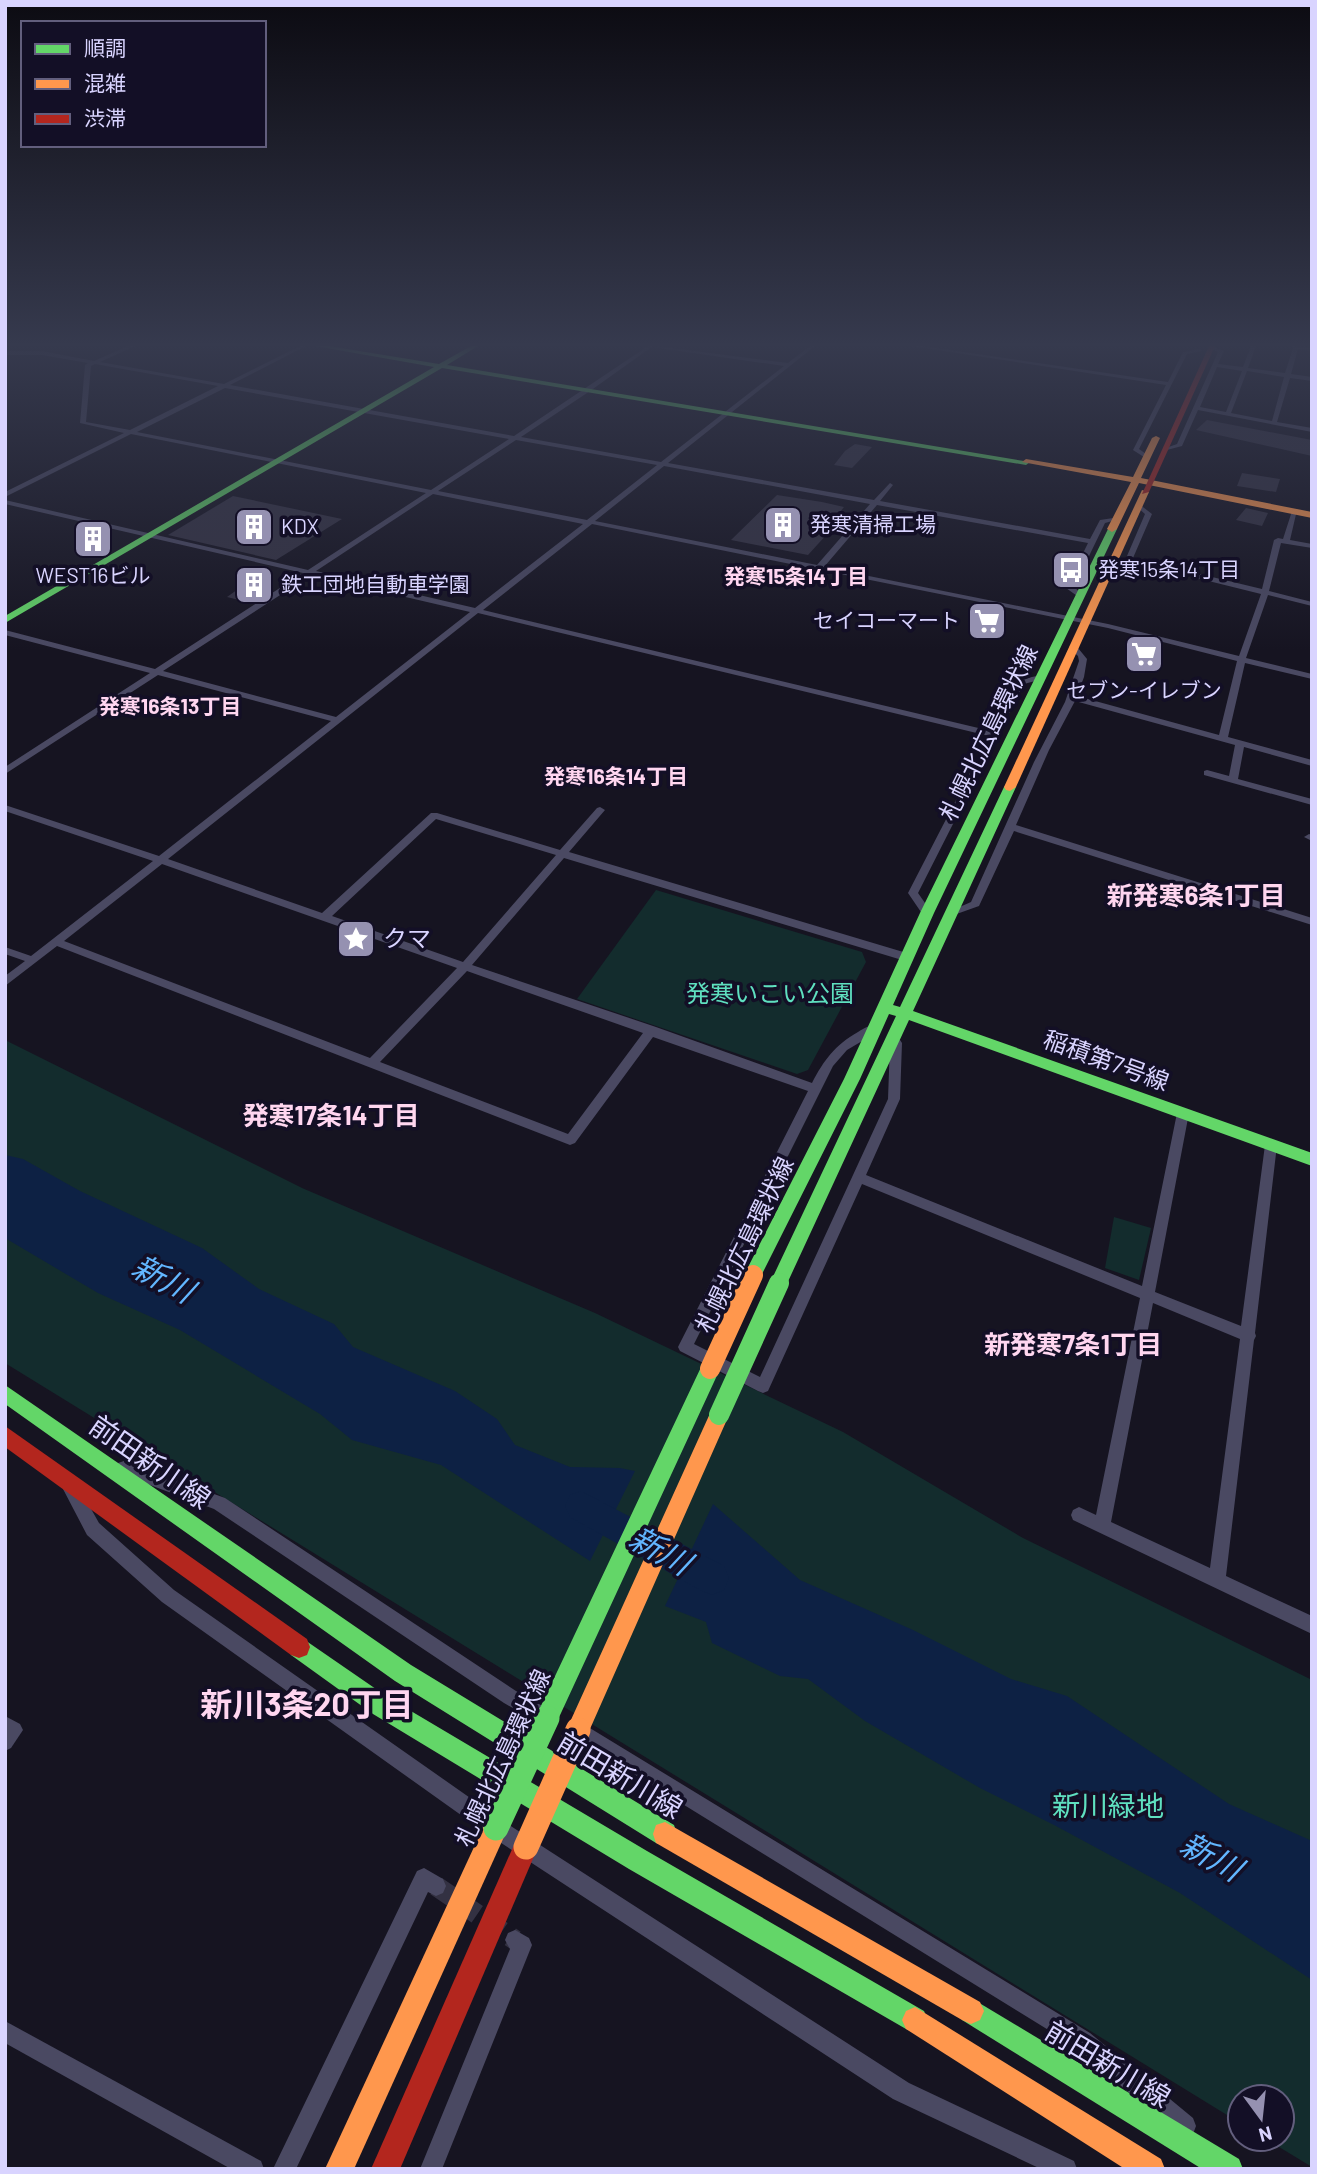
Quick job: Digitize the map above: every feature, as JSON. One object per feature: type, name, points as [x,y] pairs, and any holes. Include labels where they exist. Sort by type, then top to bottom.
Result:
[{"type":"main road","points":[[5,620],[300,447]]},
{"type":"main road","points":[[942,447],[1143,481],[1312,515]]},
{"type":"main road","name":"札幌北広島環状線","points":[[339,2169],[571,1664],[753,1275],[885,1008],[926,913],[1043,676],[1106,576],[1139,506],[1147,457],[1152,447]]},
{"type":"main road","name":"札幌北広島環状線","points":[[385,2169],[599,1682],[779,1283],[1073,648],[1080,596],[1118,518],[1165,450]]},
{"type":"main road","name":"稲積第7号線","points":[[885,1008],[932,1021],[1312,1160]]},
{"type":"main road","name":"前田新川線","points":[[5,1393],[403,1673],[643,1821],[958,2003],[1229,2169]]},
{"type":"main road","points":[[5,1435],[381,1706],[638,1860],[915,2020],[1151,2169]]},
{"type":"street","points":[[5,495],[99,447]]},
{"type":"street","points":[[201,447],[1078,620],[1312,677]]},
{"type":"street","points":[[5,771],[500,447]]},
{"type":"street","points":[[568,447],[1091,541]]},
{"type":"street","points":[[5,982],[684,447]]},
{"type":"street","points":[[1137,447],[1136,450],[1147,457]]},
{"type":"street","points":[[1165,450],[1173,447]]},
{"type":"street","points":[[819,568],[890,485]]},
{"type":"street","points":[[5,502],[993,734]]},
{"type":"street","points":[[1106,576],[1124,571],[1149,514],[1139,506]]},
{"type":"street","points":[[1286,542],[1295,511]]},
{"type":"street","points":[[1080,596],[1070,588],[1091,541],[1101,521],[1118,518]]},
{"type":"street","points":[[1223,739],[1242,658],[1265,592],[1278,540],[1312,546]]},
{"type":"street","points":[[1129,559],[1312,603]]},
{"type":"street","points":[[5,632],[338,720]]},
{"type":"street","points":[[951,913],[975,904],[1012,827],[1084,662],[1082,654],[1073,648]]},
{"type":"street","points":[[926,913],[913,893],[1021,682],[1043,676]]},
{"type":"street","points":[[1071,697],[1312,763]]},
{"type":"street","points":[[1233,780],[1240,744]]},
{"type":"street","points":[[1207,773],[1312,802]]},
{"type":"street","points":[[5,808],[816,1089]]},
{"type":"street","points":[[371,1064],[464,966],[600,810]]},
{"type":"street","points":[[323,918],[434,814],[906,957]]},
{"type":"street","points":[[1012,827],[1312,922]]},
{"type":"street","points":[[56,942],[570,1140],[652,1030]]},
{"type":"street","points":[[5,950],[33,960]]},
{"type":"street","points":[[876,1027],[834,1054],[685,1347],[763,1386],[894,1099],[896,1032]]},
{"type":"street","points":[[1102,1525],[1149,1297],[1183,1113]]},
{"type":"street","points":[[1217,1580],[1271,1145]]},
{"type":"street","points":[[857,1177],[1249,1336]]},
{"type":"street","points":[[100,1459],[219,1503],[510,1697],[547,1718],[578,1730],[1083,2040],[1236,2169]]},
{"type":"street","points":[[66,1479],[93,1529],[167,1596],[496,1828],[901,2091],[1066,2169]]},
{"type":"street","points":[[1079,1515],[1312,1625]]},
{"type":"street","points":[[5,1725],[14,1730],[5,1742]]},
{"type":"street","points":[[284,2169],[424,1878],[436,1886]]},
{"type":"street","points":[[431,2169],[522,1945],[515,1940]]},
{"type":"street","points":[[5,2031],[253,2169]]},
{"type":"green space","name":"発寒いこい公園","points":[[656,890],[862,952],[866,962],[808,1070],[797,1074],[577,999]]},
{"type":"green space","name":"新川緑地","points":[[5,1040],[302,1188],[595,1313],[843,1432],[1023,1538],[1312,1680],[1312,2167],[1289,2153],[1296,2153],[1296,2083],[1226,2083],[1226,2114],[5,1363]]},
{"type":"green space","points":[[1114,1217],[1151,1228],[1139,1280],[1105,1268]]},
{"type":"water","points":[[5,1155],[23,1159],[80,1191],[202,1248],[259,1289],[334,1324],[353,1347],[455,1391],[497,1419],[515,1445],[570,1467],[635,1471],[590,1561],[441,1465],[352,1440],[320,1414],[180,1330],[98,1293],[5,1238]]},
{"type":"water","points":[[713,1504],[800,1580],[913,1630],[1011,1679],[1067,1696],[1229,1804],[1312,1841],[1312,1980],[1180,1893],[980,1788],[865,1721],[808,1679],[780,1676],[712,1643],[706,1622],[665,1606]]},
{"type":"building","points":[[850,447],[872,447],[852,468],[834,465]]},
{"type":"building","points":[[1274,447],[1312,447],[1312,456]]},
{"type":"building","points":[[1242,473],[1280,479],[1276,492],[1237,486]]},
{"type":"building","name":"発寒清掃工場","points":[[777,495],[844,507],[824,532],[828,533],[808,555],[731,540]]},
{"type":"building","name":"KDX","points":[[233,496],[342,519],[276,560],[168,535]]},
{"type":"building","points":[[1246,508],[1268,513],[1262,526],[1236,520]]},
{"type":"building","name":"WEST16ビル","points":[[94,532],[112,536],[93,546],[74,542]]},
{"type":"building","name":"鉄工団地自動車学園","points":[[255,577],[273,581],[243,601],[227,597]]},
{"type":"waterway","name":"新川","points":[[581,1506],[712,1578]]},
{"type":"tunnel","points":[[436,1886],[515,1940]]},
{"type":"traffic: fast","points":[[5,620],[301,447]]},
{"type":"traffic: fast","points":[[937,447],[1026,462]]},
{"type":"traffic: fast","points":[[753,1275],[852,1079],[927,913],[1112,529]]},
{"type":"traffic: fast","points":[[779,1283],[1010,787]]},
{"type":"traffic: fast","points":[[885,1008],[932,1021],[1312,1160]]},
{"type":"traffic: fast","points":[[719,1415],[779,1283]]},
{"type":"traffic: fast","points":[[547,1718],[710,1369]]},
{"type":"traffic: fast","points":[[5,1393],[403,1673],[665,1834]]},
{"type":"traffic: fast","points":[[299,1647],[381,1706],[638,1860],[915,2020]]},
{"type":"traffic: fast","points":[[496,1828],[547,1718]]},
{"type":"traffic: fast","points":[[971,2011],[1229,2169]]},
{"type":"traffic: slow","points":[[1112,529],[1151,447]]},
{"type":"traffic: slow","points":[[1026,462],[1136,480],[1312,515]]},
{"type":"traffic: slow","points":[[1010,787],[1145,492]]},
{"type":"traffic: slow","points":[[710,1369],[753,1275]]},
{"type":"traffic: slow","points":[[578,1730],[719,1415]]},
{"type":"traffic: slow","points":[[526,1847],[578,1730]]},
{"type":"traffic: slow","points":[[339,2169],[496,1828]]},
{"type":"traffic: slow","points":[[665,1834],[971,2011]]},
{"type":"traffic: slow","points":[[915,2020],[1151,2169]]},
{"type":"traffic: jam","points":[[1145,492],[1165,447]]},
{"type":"traffic: jam","points":[[5,1435],[299,1647]]},
{"type":"traffic: jam","points":[[385,2169],[526,1847]]},
{"type":"place","name":"発寒清掃工場","points":[[783,525]]},
{"type":"place","name":"KDX","points":[[254,527]]},
{"type":"place","name":"WEST16ビル","points":[[93,539]]},
{"type":"place","name":"発寒15条14丁目","points":[[1071,570]]},
{"type":"place","name":"鉄工団地自動車学園","points":[[254,585]]},
{"type":"place","name":"セイコーマート","points":[[987,621]]},
{"type":"place","name":"セブン-イレブン","points":[[1144,654]]},
{"type":"place","name":"クマ","points":[[356,939]]},
{"type":"district","name":"発寒15条14丁目","points":[[796,577]]},
{"type":"district","name":"発寒16条13丁目","points":[[170,707]]},
{"type":"district","name":"発寒16条14丁目","points":[[616,777]]},
{"type":"district","name":"新発寒6条1丁目","points":[[1196,896]]},
{"type":"district","name":"発寒17条14丁目","points":[[331,1116]]},
{"type":"district","name":"新発寒7条1丁目","points":[[1073,1345]]},
{"type":"district","name":"新川3条20丁目","points":[[307,1705]]}]
